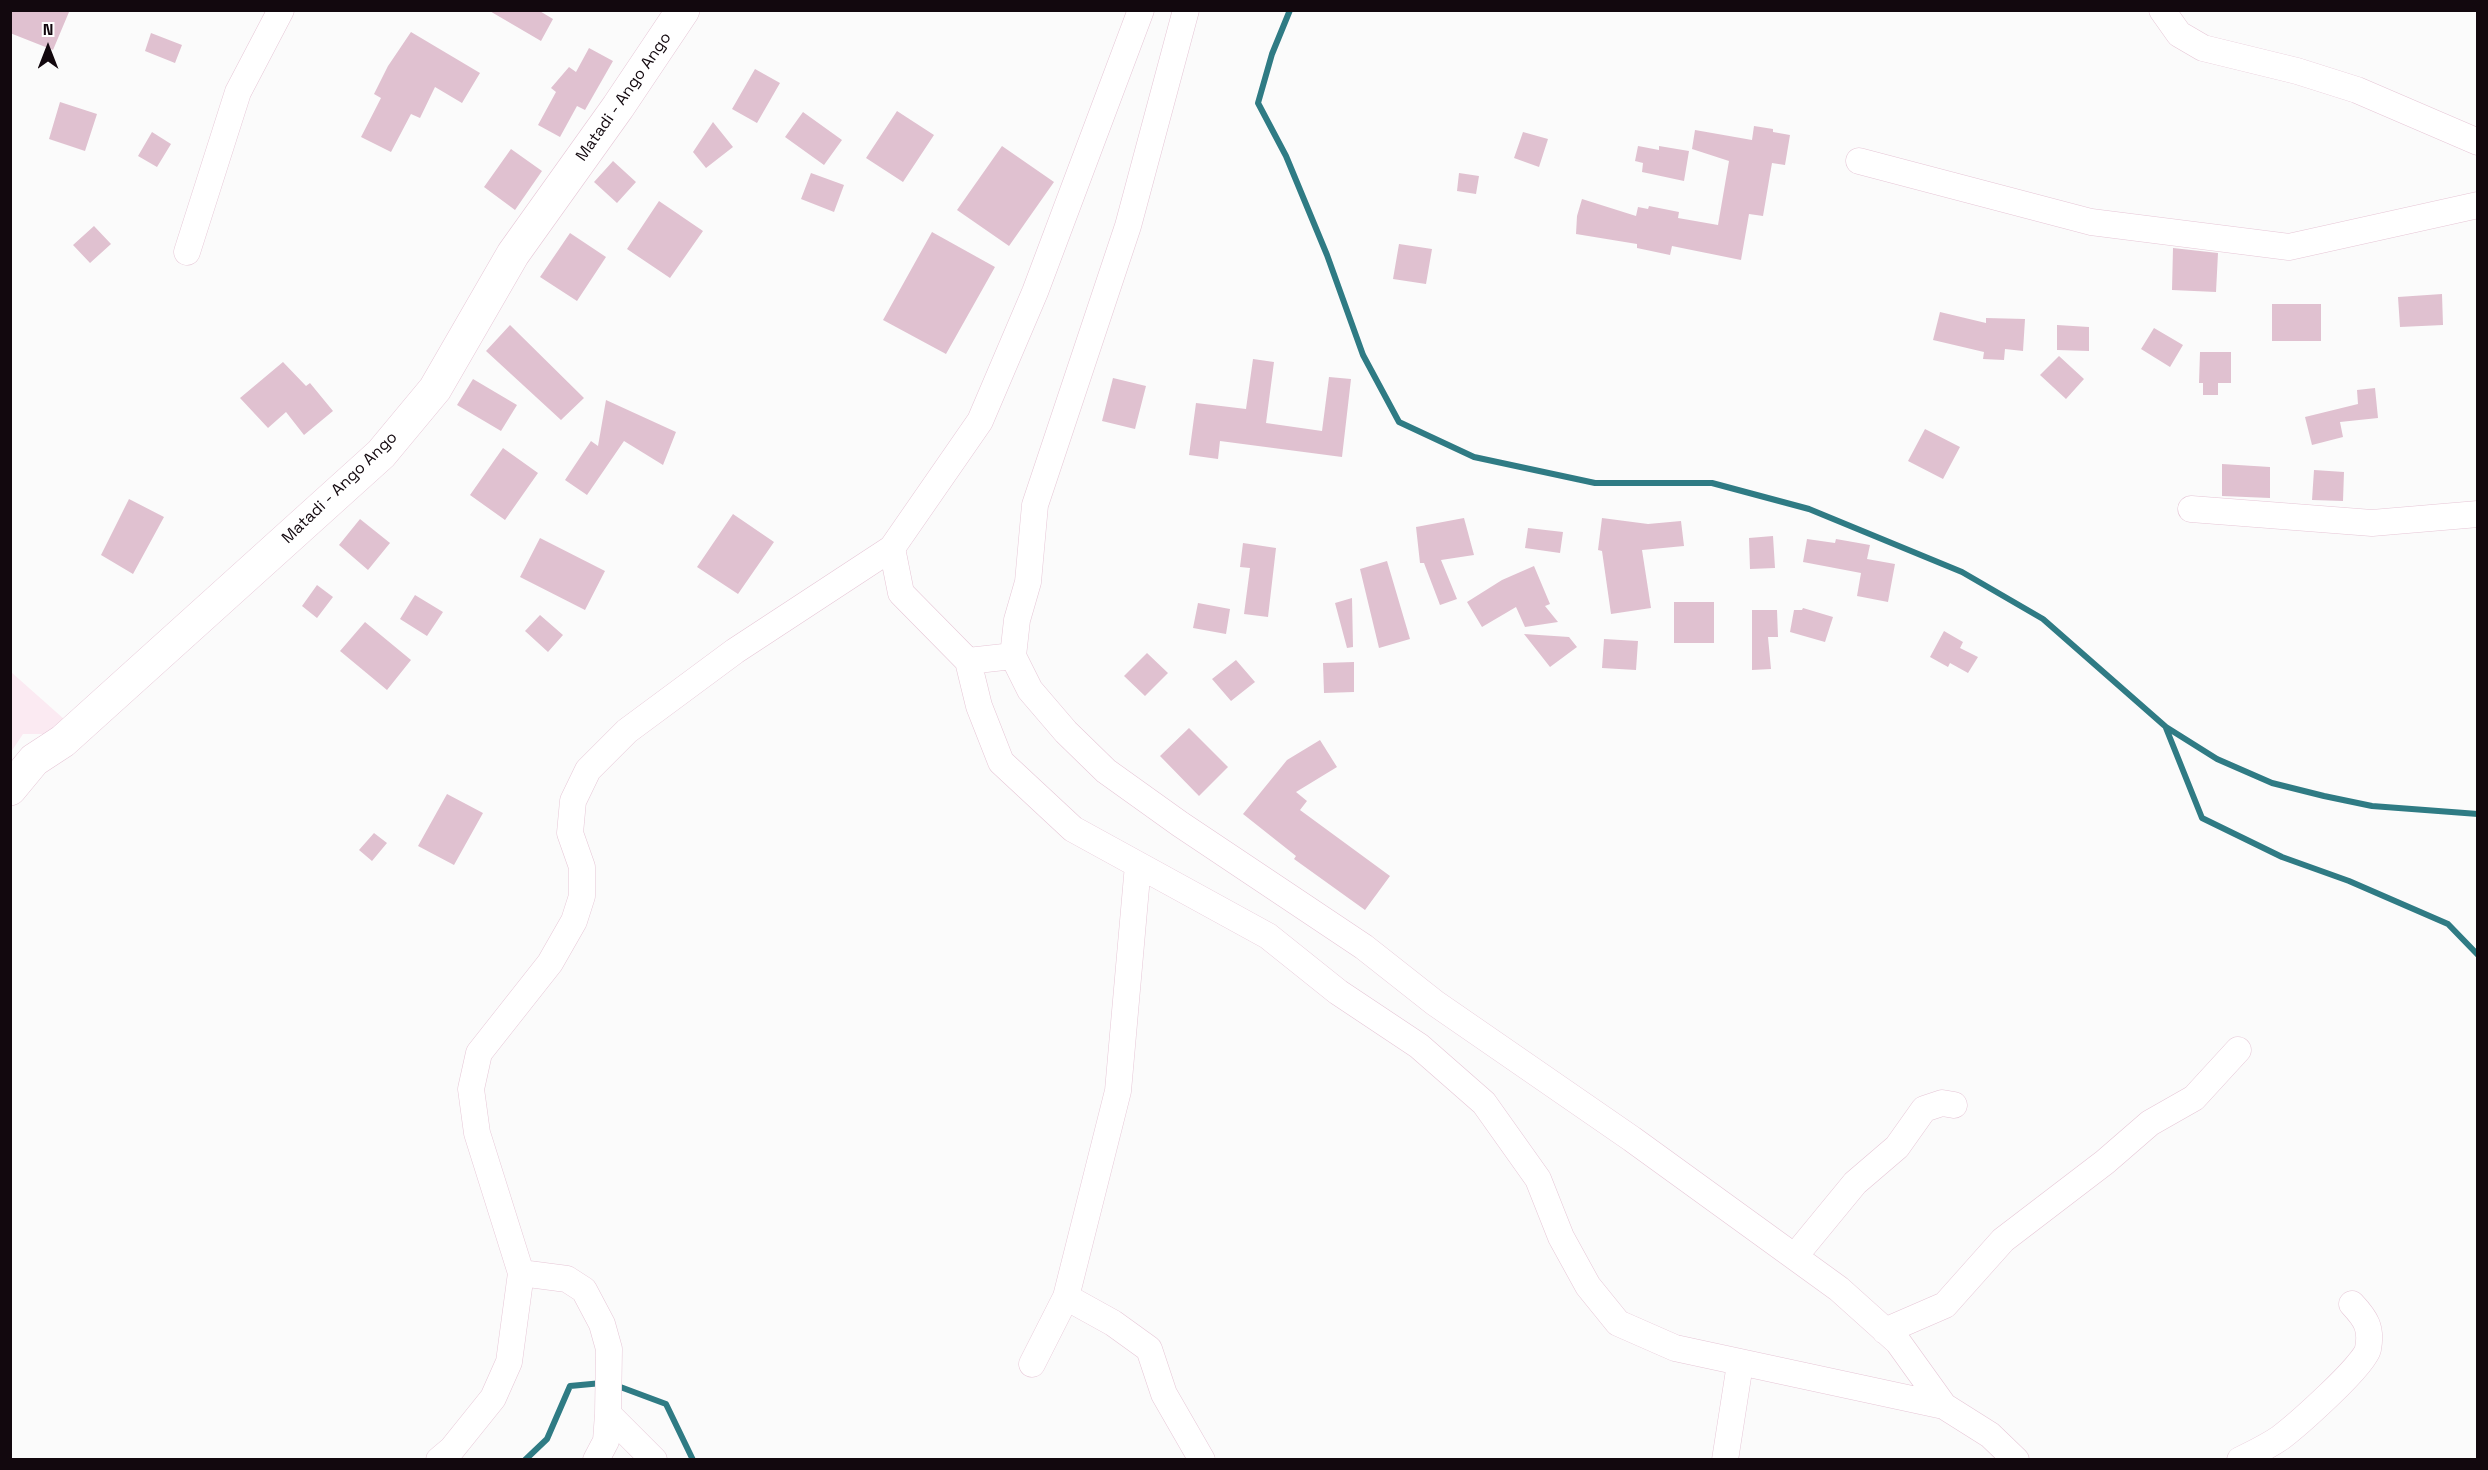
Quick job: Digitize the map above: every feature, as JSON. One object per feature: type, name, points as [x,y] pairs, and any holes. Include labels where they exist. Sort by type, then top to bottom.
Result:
[{"type":"highway","name":"Matadi - Ango Ango","points":[[10,789],[34,760],[63,741],[381,454],[435,389],[513,254],[618,108],[683,10]]},
{"type":"street","points":[[187,252],[238,93],[281,10]]},
{"type":"street","points":[[439,1460],[452,1449],[493,1398],[509,1362],[521,1273],[477,1133],[471,1089],[479,1053],[550,963],[574,921],[582,896],[582,867],[570,833],[573,801],[588,770],[627,731],[735,651],[892,548],[980,421],[1035,292],[1141,10]]},
{"type":"street","points":[[1186,10],[1128,226],[1035,505],[1028,582],[1017,620],[1013,656],[1030,690],[1066,732],[1106,771],[1180,824],[1364,947],[1444,1010],[1632,1139],[1839,1289],[1898,1342],[1944,1406]]},
{"type":"street","points":[[2162,10],[2179,34],[2203,48],[2297,71],[2357,90],[2478,142]]},
{"type":"street","points":[[1859,161],[2091,222],[2289,247],[2478,205]]},
{"type":"street","points":[[2192,509],[2372,523],[2478,514]]},
{"type":"street","points":[[892,548],[901,593],[968,661],[979,706],[1000,762],[1073,829],[1268,936],[1338,992],[1419,1046],[1484,1103],[1538,1179],[1561,1237],[1588,1286],[1618,1323],[1675,1348],[1740,1364],[1944,1406],[1990,1435],[2016,1460]]},
{"type":"street","points":[[968,661],[1013,656]]},
{"type":"street","points":[[1032,1364],[1066,1297],[1118,1091],[1138,865]]},
{"type":"street","points":[[1885,1331],[1945,1305],[2003,1240],[2098,1168],[2150,1123],[2194,1098],[2238,1050]]},
{"type":"street","points":[[1795,1256],[1855,1183],[1897,1147],[1924,1109],[1942,1103],[1954,1105]]},
{"type":"street","points":[[521,1273],[567,1279],[584,1290],[602,1324],[609,1349],[608,1413],[606,1441],[596,1460]]},
{"type":"street","points":[[1066,1297],[1113,1323],[1149,1349],[1164,1394],[1202,1460]]},
{"type":"street","points":[[2240,1460],[2282,1436],[2347,1377],[2368,1352],[2369,1325],[2352,1304]]},
{"type":"street","points":[[1725,1460],[1740,1364]]},
{"type":"street","points":[[608,1413],[654,1460]]},
{"type":"shaded area","points":[[11,672],[64,719],[49,734],[23,734],[11,752]]},
{"type":"building","points":[[488,10],[538,10],[553,19],[541,41]]},
{"type":"building","points":[[10,12],[69,12],[53,50],[10,33]]},
{"type":"building","points":[[411,32],[480,73],[462,103],[435,87],[420,118],[411,114],[391,152],[361,137],[381,98],[374,94],[388,66]]},
{"type":"building","points":[[151,33],[182,45],[175,63],[145,51]]},
{"type":"building","points":[[589,48],[613,61],[585,110],[577,106],[560,137],[538,125],[556,92],[551,88],[569,67],[576,72]]},
{"type":"building","points":[[755,69],[780,83],[757,123],[732,109]]},
{"type":"building","points":[[60,102],[97,114],[85,151],[49,139]]},
{"type":"building","points":[[897,111],[934,135],[903,182],[866,158]]},
{"type":"building","points":[[803,112],[842,140],[824,165],[785,137]]},
{"type":"building","points":[[713,122],[733,147],[706,168],[693,152]]},
{"type":"building","points":[[1754,126],[1790,135],[1785,165],[1772,163],[1763,216],[1749,214],[1741,260],[1672,246],[1670,255],[1637,248],[1637,244],[1576,234],[1577,216],[1582,199],[1636,216],[1638,207],[1648,209],[1649,206],[1679,212],[1678,218],[1718,225],[1729,161],[1692,149],[1695,130],[1752,140]]},
{"type":"building","points":[[152,132],[171,144],[157,167],[138,156]]},
{"type":"building","points":[[1523,132],[1548,139],[1539,167],[1514,158]]},
{"type":"building","points":[[1002,146],[1054,182],[1009,246],[957,210]]},
{"type":"building","points":[[1638,146],[1659,150],[1659,146],[1689,151],[1684,181],[1642,172],[1643,163],[1635,161]]},
{"type":"building","points":[[511,149],[542,171],[515,210],[484,187]]},
{"type":"building","points":[[613,161],[636,182],[617,203],[594,182]]},
{"type":"building","points":[[811,173],[844,185],[834,212],[801,199]]},
{"type":"building","points":[[1459,173],[1479,176],[1476,194],[1457,191]]},
{"type":"building","points":[[659,201],[703,231],[670,278],[627,249]]},
{"type":"building","points":[[94,226],[111,244],[90,263],[73,245]]},
{"type":"building","points":[[932,232],[995,267],[946,354],[883,320]]},
{"type":"building","points":[[570,233],[606,257],[577,301],[540,277]]},
{"type":"building","points":[[1399,244],[1432,249],[1426,284],[1393,279]]},
{"type":"building","points":[[2173,248],[2218,253],[2216,292],[2172,290]]},
{"type":"building","points":[[2442,294],[2443,325],[2400,327],[2398,297]]},
{"type":"building","points":[[2272,304],[2321,304],[2321,341],[2272,341]]},
{"type":"building","points":[[1940,312],[1986,323],[1986,318],[2025,319],[2023,351],[2005,349],[2004,360],[1983,359],[1984,352],[1933,340]]},
{"type":"building","points":[[510,325],[584,398],[561,420],[486,351]]},
{"type":"building","points":[[2057,325],[2089,327],[2089,351],[2057,350]]},
{"type":"building","points":[[2154,328],[2183,345],[2170,367],[2141,349]]},
{"type":"building","points":[[2200,352],[2231,352],[2231,383],[2218,383],[2218,395],[2203,395],[2203,383],[2199,383]]},
{"type":"building","points":[[2059,356],[2084,379],[2066,399],[2040,375]]},
{"type":"building","points":[[1253,359],[1274,362],[1266,423],[1322,431],[1329,377],[1351,379],[1342,457],[1220,441],[1218,459],[1189,455],[1196,403],[1246,409]]},
{"type":"building","points":[[283,362],[306,386],[310,383],[333,411],[304,435],[286,412],[268,428],[240,398]]},
{"type":"building","points":[[1113,378],[1146,386],[1135,429],[1102,421]]},
{"type":"building","points":[[473,379],[517,405],[501,431],[457,405]]},
{"type":"building","points":[[2375,388],[2378,418],[2340,422],[2343,437],[2312,445],[2305,417],[2358,404],[2357,390]]},
{"type":"building","points":[[606,400],[676,432],[663,465],[624,441],[587,495],[565,480],[591,441],[598,446]]},
{"type":"building","points":[[1925,429],[1960,447],[1943,479],[1908,461]]},
{"type":"building","points":[[503,448],[538,473],[505,520],[470,495]]},
{"type":"building","points":[[2222,464],[2270,467],[2270,498],[2222,496]]},
{"type":"building","points":[[2314,470],[2344,472],[2343,501],[2312,500]]},
{"type":"building","points":[[129,499],[164,517],[133,574],[101,555]]},
{"type":"building","points":[[733,514],[774,542],[738,594],[697,567]]},
{"type":"building","points":[[1464,518],[1474,555],[1441,560],[1457,599],[1440,605],[1424,563],[1420,563],[1416,527]]},
{"type":"building","points":[[1602,518],[1648,524],[1681,521],[1684,546],[1642,550],[1651,608],[1611,614],[1602,551],[1598,550]]},
{"type":"building","points":[[360,519],[390,543],[368,570],[339,545]]},
{"type":"building","points":[[1528,528],[1563,532],[1560,553],[1525,548]]},
{"type":"building","points":[[1773,536],[1775,568],[1750,569],[1749,538]]},
{"type":"building","points":[[540,538],[605,571],[585,610],[520,577]]},
{"type":"building","points":[[1807,539],[1835,543],[1836,539],[1870,545],[1867,559],[1895,564],[1888,602],[1857,596],[1861,573],[1803,562]]},
{"type":"building","points":[[1243,543],[1276,548],[1268,617],[1244,614],[1250,568],[1240,567]]},
{"type":"building","points":[[1387,561],[1410,639],[1379,648],[1360,569]]},
{"type":"building","points":[[1534,566],[1550,604],[1545,606],[1558,622],[1525,627],[1516,607],[1482,627],[1467,602],[1502,580]]},
{"type":"building","points":[[317,585],[333,597],[317,618],[302,606]]},
{"type":"building","points":[[415,595],[443,612],[427,636],[400,619]]},
{"type":"building","points":[[1352,598],[1353,647],[1347,648],[1335,603]]},
{"type":"building","points":[[1674,602],[1714,602],[1714,643],[1674,643]]},
{"type":"building","points":[[1198,603],[1230,609],[1226,634],[1193,628]]},
{"type":"building","points":[[1803,608],[1833,617],[1825,642],[1790,632],[1794,610]]},
{"type":"building","points":[[1752,610],[1777,610],[1778,637],[1768,637],[1771,669],[1752,670]]},
{"type":"building","points":[[540,615],[563,635],[548,652],[525,631]]},
{"type":"building","points":[[365,622],[411,660],[387,690],[340,651]]},
{"type":"building","points":[[1944,631],[1963,642],[1960,648],[1978,657],[1968,673],[1950,663],[1948,667],[1930,657]]},
{"type":"building","points":[[1524,634],[1569,637],[1577,647],[1550,667]]},
{"type":"building","points":[[1604,639],[1638,641],[1636,670],[1602,668]]},
{"type":"building","points":[[1147,653],[1168,673],[1145,696],[1124,676]]},
{"type":"building","points":[[1236,660],[1255,682],[1231,701],[1212,679]]},
{"type":"building","points":[[1354,662],[1354,692],[1324,693],[1323,663]]},
{"type":"building","points":[[1189,728],[1228,767],[1199,796],[1160,756]]},
{"type":"building","points":[[1320,740],[1337,767],[1296,792],[1307,801],[1300,810],[1390,876],[1365,910],[1294,859],[1296,856],[1243,814],[1287,760]]},
{"type":"building","points":[[447,794],[483,813],[454,865],[418,846]]},
{"type":"building","points":[[374,833],[387,843],[372,861],[359,850]]},
{"type":"waterway","points":[[1290,10],[1272,54],[1258,103],[1286,156],[1327,255],[1363,355],[1399,422],[1474,457],[1595,483],[1712,483],[1809,509],[1962,572],[2043,619],[2166,727],[2217,759],[2272,783],[2324,796],[2372,806],[2478,814]]},
{"type":"waterway","points":[[2166,728],[2202,818],[2282,857],[2349,881],[2448,924],[2478,955]]},
{"type":"waterway","points":[[525,1460],[547,1439],[570,1386],[602,1383]]},
{"type":"waterway","points":[[615,1385],[666,1404],[693,1460]]}]
